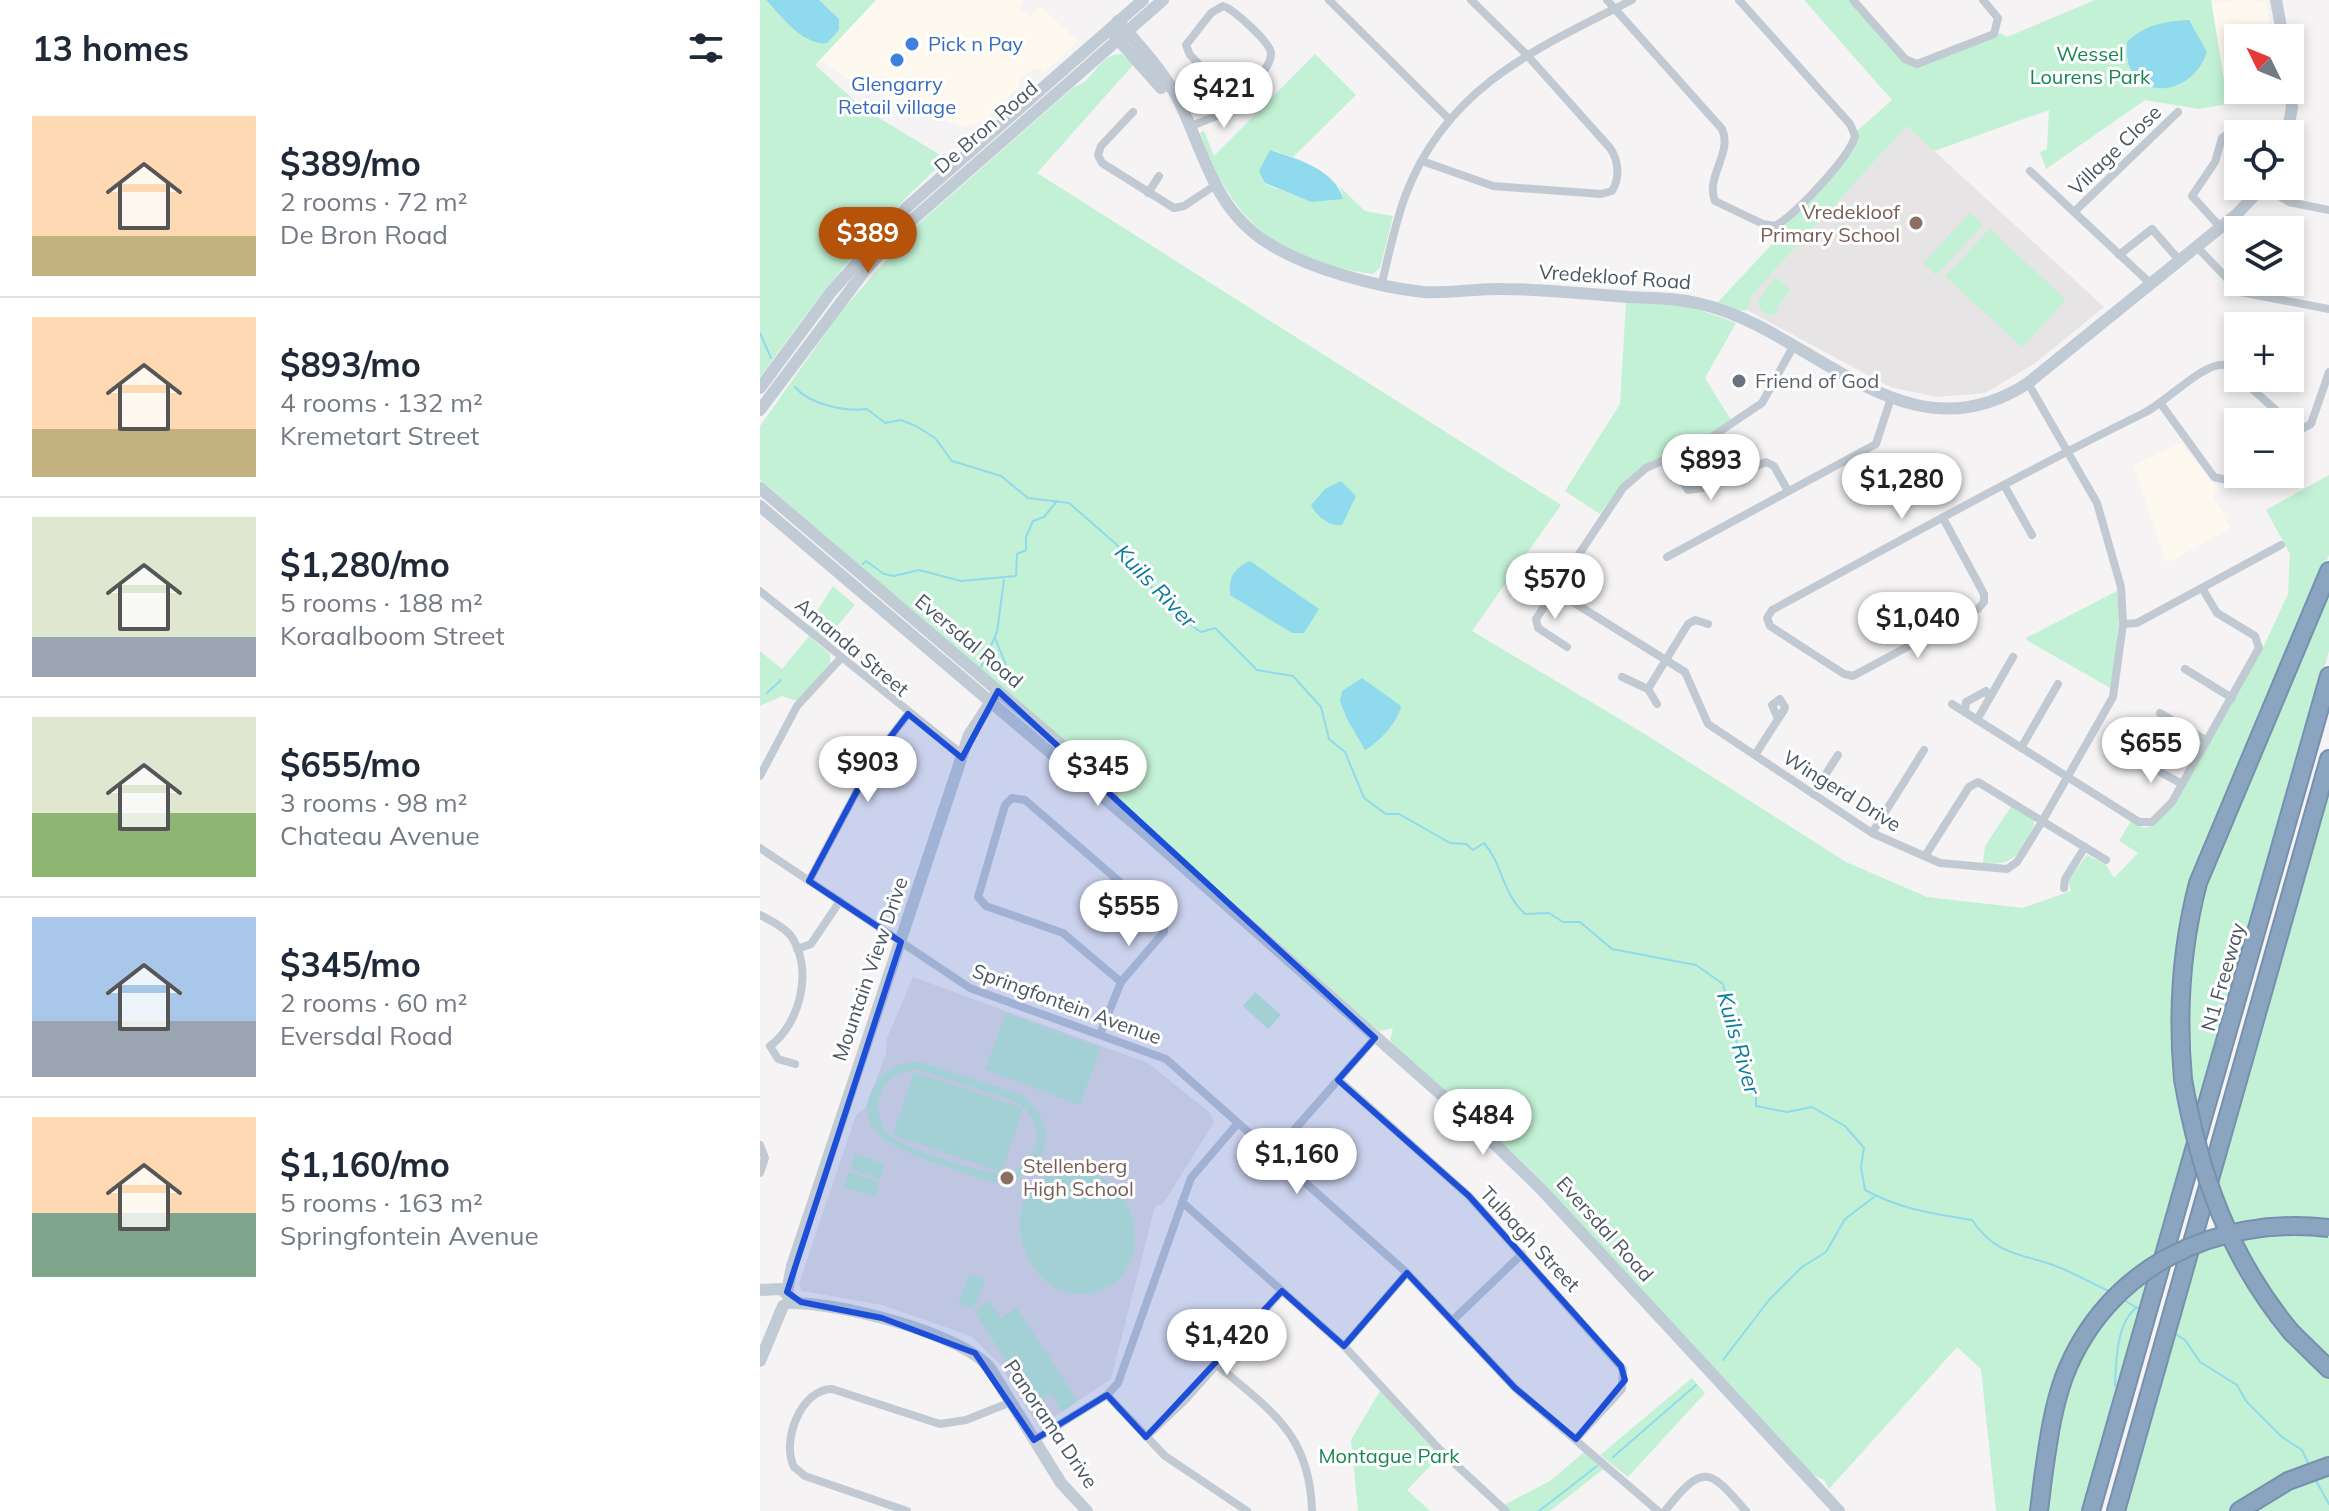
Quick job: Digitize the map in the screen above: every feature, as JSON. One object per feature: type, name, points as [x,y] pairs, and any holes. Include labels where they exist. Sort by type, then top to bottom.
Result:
[{"type":"highway","points":[[2329,571],[2198,883],[2189,919],[2180,1001],[2183,1079],[2197,1150],[2213,1201],[2253,1280],[2292,1333],[2329,1369]]},
{"type":"highway","name":"N1 Freeway","points":[[2091,1511],[2329,676]]},
{"type":"highway","points":[[2116,1511],[2329,759]]},
{"type":"highway","points":[[2039,1511],[2052,1417],[2072,1360],[2094,1324],[2136,1279],[2185,1248],[2215,1235],[2277,1224],[2329,1228]]},
{"type":"highway","points":[[2242,1509],[2288,1481],[2329,1466]]},
{"type":"street","name":"De Bron Road","points":[[760,410],[817,332],[891,241],[1118,30],[1143,0]]},
{"type":"street","name":"De Bron Road","points":[[760,388],[831,292],[906,208],[1118,30],[1163,0]]},
{"type":"street","points":[[1329,0],[1450,120]]},
{"type":"street","points":[[1422,161],[1493,186],[1601,194],[1612,191],[1617,179],[1614,154],[1526,54],[1471,0]]},
{"type":"street","points":[[1607,0],[1725,134],[1713,184],[1715,201],[1763,224],[1775,226],[1836,165],[1850,149],[1855,136],[1850,124],[1739,0]]},
{"type":"street","points":[[1382,283],[1401,210],[1422,161],[1450,120],[1484,84],[1526,54],[1632,0]]},
{"type":"street","points":[[1853,0],[1905,59],[1917,64],[1994,34],[1998,18],[1983,0]]},
{"type":"street","points":[[2276,0],[2280,24]]},
{"type":"street","points":[[1188,120],[1217,116],[1234,100],[1266,68],[1271,53],[1267,45],[1232,10],[1223,6],[1211,13],[1186,45],[1190,55],[1234,100]]},
{"type":"street","name":"Vredekloof Road","points":[[1118,30],[1188,120],[1214,186],[1235,218],[1274,247],[1331,270],[1423,292],[1501,289],[1691,302],[1728,313],[1892,400],[1933,408],[1964,409],[2002,399],[2028,383],[2221,228],[2249,200]]},
{"type":"street","points":[[1133,112],[1101,146],[1098,155],[1107,167],[1178,208],[1214,186]]},
{"type":"street","name":"Village Close","points":[[2074,212],[2178,112]]},
{"type":"street","points":[[2221,228],[2192,196],[2215,162],[2224,137]]},
{"type":"street","points":[[2030,171],[2151,284]]},
{"type":"street","points":[[1148,193],[1159,176]]},
{"type":"street","points":[[2286,200],[2329,210]]},
{"type":"street","points":[[2119,255],[2151,229],[2180,261]]},
{"type":"street","points":[[2197,247],[2240,292],[2329,309]]},
{"type":"street","points":[[1567,647],[1536,624],[1617,494],[1639,473],[1701,444],[1762,403],[1793,347]]},
{"type":"street","points":[[1943,518],[1984,594],[1984,602],[1978,609],[1850,676],[1774,630],[1767,618],[1772,610],[2004,485],[2068,451],[2161,404],[2214,365],[2224,365]]},
{"type":"street","points":[[2304,427],[2313,421],[2329,372]]},
{"type":"street","name":"Wingerd Drive","points":[[1528,574],[1689,677],[1708,724],[1872,833],[1940,863],[2007,869],[2017,862],[2043,820],[2116,691],[2123,624],[2121,587],[2109,537],[2094,496],[2028,383]]},
{"type":"street","points":[[2256,392],[2273,408]]},
{"type":"street","points":[[1667,557],[1876,444],[1892,400]]},
{"type":"street","points":[[2161,404],[2214,477],[2224,479]]},
{"type":"street","points":[[1668,458],[1688,490],[1768,462],[1788,491]]},
{"type":"street","points":[[2004,485],[2032,535]]},
{"type":"street","name":"Eversdal Road","points":[[760,488],[1078,760],[1144,832]]},
{"type":"street","name":"Eversdal Road","points":[[760,506],[1144,832],[1470,1120],[1540,1188],[1839,1511]]},
{"type":"street","points":[[2123,624],[2137,623],[2281,545]]},
{"type":"street","points":[[1952,704],[2143,824],[2156,820],[2182,784],[2258,652],[2259,641],[2219,615],[2202,588]]},
{"type":"street","name":"Amanda Street","points":[[760,591],[908,714],[963,755]]},
{"type":"street","points":[[1648,689],[1688,624],[1695,620],[1708,624]]},
{"type":"street","points":[[1977,720],[2013,657]]},
{"type":"street","points":[[760,776],[797,706],[841,658]]},
{"type":"street","points":[[2185,669],[2232,698]]},
{"type":"street","points":[[1622,677],[1648,689],[1657,704]]},
{"type":"street","points":[[2021,748],[2058,684]]},
{"type":"street","name":"Mountain View Drive","points":[[760,1361],[969,735],[998,691]]},
{"type":"street","points":[[1966,713],[1966,702],[1986,691],[1990,697]]},
{"type":"street","points":[[2160,713],[2207,741]]},
{"type":"street","points":[[809,881],[875,757],[908,714]]},
{"type":"street","points":[[1755,755],[1778,719]]},
{"type":"street","points":[[1872,833],[1924,750]]},
{"type":"street","points":[[1813,794],[1838,755]]},
{"type":"street","points":[[2135,758],[2182,784]]},
{"type":"street","points":[[1925,856],[1975,782],[1985,784],[2106,860]]},
{"type":"street","points":[[1100,1034],[1121,982],[1162,935],[1164,920],[1025,800],[1012,798],[1005,805],[978,888],[979,900],[1063,933],[1121,982]]},
{"type":"street","points":[[2064,888],[2065,879],[2085,847]]},
{"type":"street","name":"Springfontein Avenue","points":[[760,848],[970,988],[1166,1059],[1407,1273],[1515,1388],[1658,1511]]},
{"type":"street","points":[[797,949],[811,944],[840,901]]},
{"type":"street","points":[[760,915],[786,931],[797,949],[800,998],[788,1026],[765,1046],[778,1059],[795,1064]]},
{"type":"street","points":[[1273,1154],[1375,1038]]},
{"type":"street","name":"Tulbagh Street","points":[[1339,1080],[1469,1196],[1624,1371],[1622,1389],[1576,1439]]},
{"type":"street","points":[[1034,1440],[1107,1395],[1121,1378],[1193,1174],[1238,1123]]},
{"type":"street","points":[[760,1145],[765,1158],[760,1173]]},
{"type":"street","points":[[1182,1202],[1344,1346],[1440,1450],[1506,1511]]},
{"type":"street","points":[[1452,1321],[1522,1254]]},
{"type":"street","points":[[1344,1346],[1407,1273]]},
{"type":"street","name":"Panorama Drive","points":[[760,1290],[801,1302],[882,1318],[960,1345],[985,1363],[1065,1488],[1087,1511]]},
{"type":"street","points":[[1146,1437],[1217,1365],[1282,1291]]},
{"type":"street","points":[[1217,1365],[1293,1435],[1310,1472],[1312,1511]]},
{"type":"street","points":[[907,1511],[797,1470],[789,1449],[808,1398],[818,1391],[832,1389],[940,1424],[966,1420],[1011,1402]]},
{"type":"street","points":[[1107,1395],[1168,1459],[1247,1511]]},
{"type":"street","points":[[1665,1511],[1699,1478],[1709,1475],[1717,1478],[1746,1511]]},
{"type":"highlighted area","points":[[998,691],[1375,1038],[1338,1080],[1469,1196],[1621,1366],[1625,1380],[1576,1439],[1515,1388],[1407,1273],[1344,1346],[1282,1291],[1146,1437],[1107,1395],[1034,1440],[975,1353],[882,1318],[801,1302],[787,1292],[901,942],[809,881],[875,757],[908,714],[962,758]]},
{"type":"shaded area","points":[[876,0],[1024,0],[1019,8],[1030,17],[1040,6],[1078,41],[1044,73],[1038,68],[1021,76],[1018,87],[986,121],[961,127],[854,83],[820,60]]},
{"type":"shaded area","points":[[2266,1],[2269,24],[2224,24],[2224,80],[2211,2]]},
{"type":"shaded area","name":"Vredekloof Primary School","points":[[1907,126],[2104,307],[2034,364],[1985,393],[1937,397],[1890,387],[1747,310],[1752,295]]},
{"type":"shaded area","points":[[2181,443],[2220,491],[2213,495],[2231,528],[2167,563],[2134,465]]},
{"type":"shaded area","name":"Stellenberg High School","points":[[913,977],[1148,1063],[1210,1113],[1214,1122],[1163,1204],[1155,1206],[1111,1379],[1043,1424],[1036,1422],[999,1363],[971,1336],[882,1305],[802,1291],[799,1284],[856,1115],[866,1107],[886,1053],[887,1038]]},
{"type":"green space","points":[[760,0],[766,0],[808,40],[839,30],[839,19],[819,0],[876,0],[815,65],[864,109],[947,159],[895,209],[848,263],[760,377]]},
{"type":"green space","name":"Wessel Lourens Park","points":[[1804,0],[1849,0],[1904,62],[1918,67],[2000,33],[2007,37],[2095,0],[2211,0],[2224,80],[2224,104],[2228,104],[2199,109],[2145,100],[2046,169],[2040,152],[2047,149],[2049,110],[1934,151],[1907,126],[1752,295],[1747,310],[1736,311],[1717,303],[1776,240],[1777,230],[1854,150],[1857,131],[1892,100]]},
{"type":"green space","points":[[1121,54],[1134,64],[1037,173],[1561,505],[1472,631],[1648,736],[1846,862],[1927,897],[2023,908],[2071,891],[2068,880],[2087,855],[2106,865],[2114,878],[2138,853],[2119,841],[2131,821],[2144,828],[2155,825],[2261,652],[2288,594],[2290,554],[2266,510],[2329,475],[2329,555],[2205,842],[2186,905],[2184,1125],[2189,1145],[2157,1256],[2070,1348],[2031,1511],[1996,1511],[1981,1369],[1957,1347],[1829,1489],[1824,1480],[1810,1473],[1530,1169],[1395,1046],[1390,1040],[1393,1028],[1380,1031],[1357,1015],[1147,830],[1051,730],[760,480],[760,426],[840,313],[916,226],[1074,87],[1087,80],[1101,63]]},
{"type":"green space","points":[[1315,54],[1356,95],[1293,157],[1271,150],[1265,184],[1311,202],[1343,198],[1340,187],[1365,211],[1393,216],[1380,268],[1373,274],[1311,260],[1263,232],[1243,213],[1227,190],[1212,164],[1200,133],[1204,131],[1214,156]]},
{"type":"green space","points":[[1970,213],[1983,225],[1936,275],[1923,263]]},
{"type":"green space","points":[[1990,229],[2066,300],[2022,347],[1945,276]]},
{"type":"green space","points":[[1776,277],[1790,290],[1776,309],[1780,313],[1769,315],[1760,309],[1758,300]]},
{"type":"green space","points":[[1626,302],[1692,307],[1736,323],[1705,378],[1731,420],[1644,470],[1614,496],[1600,514],[1565,491],[1620,404]]},
{"type":"green space","points":[[2329,584],[2329,651],[2195,1121],[2185,984],[2205,878]]},
{"type":"green space","points":[[833,586],[855,605],[825,640],[808,626]]},
{"type":"green space","points":[[2117,591],[2119,616],[2112,689],[2026,638]]},
{"type":"green space","points":[[809,636],[830,654],[830,665],[797,701],[782,696],[760,706],[760,651],[782,669]]},
{"type":"green space","points":[[2329,783],[2329,1221],[2288,1217],[2229,1225],[2214,1188]]},
{"type":"green space","points":[[2012,805],[2034,819],[2034,826],[2020,850],[2010,860],[1983,863],[1985,846]]},
{"type":"green space","points":[[1255,992],[1281,1015],[1268,1029],[1243,1006]]},
{"type":"green space","points":[[1006,1013],[1101,1048],[1079,1105],[985,1069]]},
{"type":"green space","points":[[915,1062],[1019,1094],[1029,1101],[1042,1119],[1045,1130],[1043,1151],[1038,1162],[1017,1178],[1002,1182],[988,1181],[917,1156],[885,1140],[874,1129],[868,1116],[868,1100],[887,1072]],"holes":[[[914,1070],[1015,1101],[1030,1115],[1037,1142],[1029,1160],[1004,1173],[958,1164],[908,1145],[888,1134],[878,1112],[880,1094],[886,1083],[899,1074]]]},
{"type":"green space","points":[[914,1072],[1023,1108],[1002,1172],[893,1135]]},
{"type":"green space","points":[[855,1154],[885,1164],[880,1179],[850,1169]]},
{"type":"green space","points":[[1070,1170],[1097,1175],[1116,1189],[1129,1208],[1135,1230],[1133,1253],[1124,1273],[1108,1287],[1084,1294],[1061,1290],[1042,1278],[1029,1259],[1021,1237],[1021,1215],[1028,1194],[1044,1178]]},
{"type":"green space","points":[[849,1172],[879,1182],[875,1197],[844,1187]]},
{"type":"green space","points":[[2329,1231],[2329,1364],[2294,1331],[2234,1236]]},
{"type":"green space","points":[[2223,1241],[2269,1315],[2329,1379],[2329,1511],[2122,1511],[2198,1250]]},
{"type":"green space","points":[[2152,1273],[2085,1511],[2044,1511],[2060,1414],[2074,1367],[2105,1318]]},
{"type":"green space","points":[[970,1274],[985,1280],[973,1309],[958,1303]]},
{"type":"green space","points":[[989,1301],[1001,1318],[1017,1308],[1078,1401],[1062,1412],[1051,1394],[1035,1405],[974,1311]]},
{"type":"green space","points":[[1692,1378],[1705,1393],[1628,1477],[1600,1455]]},
{"type":"green space","name":"Montague Park","points":[[1380,1391],[1440,1456],[1407,1490],[1430,1511],[1358,1511],[1351,1440]]},
{"type":"green space","name":"Montague Park","points":[[1584,1452],[1605,1468],[1550,1511],[1511,1511],[1504,1505],[1550,1481]]},
{"type":"water","points":[[766,0],[819,0],[839,19],[839,30],[827,43],[809,40],[793,29]]},
{"type":"water","points":[[2189,20],[2207,52],[2199,68],[2187,80],[2173,86],[2159,88],[2145,85],[2135,76],[2128,62],[2127,42],[2155,25]]},
{"type":"water","points":[[1270,150],[1324,173],[1339,189],[1343,199],[1311,202],[1265,183],[1259,171]]},
{"type":"water","points":[[1341,481],[1356,496],[1342,525],[1337,525],[1324,520],[1311,505],[1325,489]]},
{"type":"water","points":[[1250,561],[1319,609],[1304,633],[1292,633],[1230,595],[1233,574]]},
{"type":"water","points":[[1362,678],[1401,706],[1387,731],[1365,750],[1340,701],[1342,691]]},
{"type":"waterway","name":"Kuils River","points":[[760,333],[771,358]]},
{"type":"waterway","name":"Kuils River","points":[[795,387],[809,398],[828,406],[867,409],[885,423],[901,420],[916,426],[935,438],[952,461],[1001,476],[1028,498],[1069,503],[1116,544],[1171,611],[1201,632],[1215,628],[1257,670],[1293,676],[1321,707],[1329,739],[1345,752],[1364,798],[1386,814],[1399,814],[1450,843],[1466,844],[1473,850],[1484,843],[1517,906],[1525,914],[1549,913],[1563,922],[1580,922],[1612,949],[1696,965],[1723,984],[1744,1073],[1756,1088],[1756,1106],[1787,1112],[1812,1107],[1845,1126],[1864,1148],[1861,1167],[1865,1190],[1904,1206],[1972,1220],[1996,1245],[2055,1266],[2111,1292]]},
{"type":"waterway","points":[[863,564],[866,561],[884,574],[894,576],[919,570],[961,581],[1016,576],[1017,554],[1026,550],[1026,537],[1033,521],[1044,517],[1057,501]]},
{"type":"waterway","points":[[981,667],[997,632],[1004,580]]},
{"type":"waterway","points":[[995,638],[1014,685],[1011,688]]},
{"type":"waterway","points":[[767,693],[781,680]]},
{"type":"waterway","points":[[1723,1360],[1769,1300],[1802,1267],[1826,1252],[1845,1219],[1874,1197]]},
{"type":"waterway","name":"Kuils River","points":[[2124,1300],[2142,1311]]},
{"type":"waterway","points":[[2115,1386],[2121,1333],[2137,1307]]},
{"type":"waterway","name":"Kuils River","points":[[2174,1333],[2185,1340],[2200,1362],[2237,1385],[2246,1401],[2282,1437],[2302,1450],[2309,1465]]},
{"type":"waterway","points":[[1613,1457],[1696,1385]]},
{"type":"waterway","points":[[2082,1511],[2114,1397]]},
{"type":"waterway","points":[[1539,1511],[1597,1466]]},
{"type":"waterway","name":"Kuils River","points":[[2315,1479],[2329,1504]]},
{"type":"place","name":"Pick n Pay","points":[[912,44]]},
{"type":"place","name":"Glengarry Retail village","points":[[897,60]]},
{"type":"place","name":"Vredekloof Primary School","points":[[1916,223]]},
{"type":"place","name":"Friend of God","points":[[1739,381]]},
{"type":"place","name":"Stellenberg High School","points":[[1007,1178]]}]
